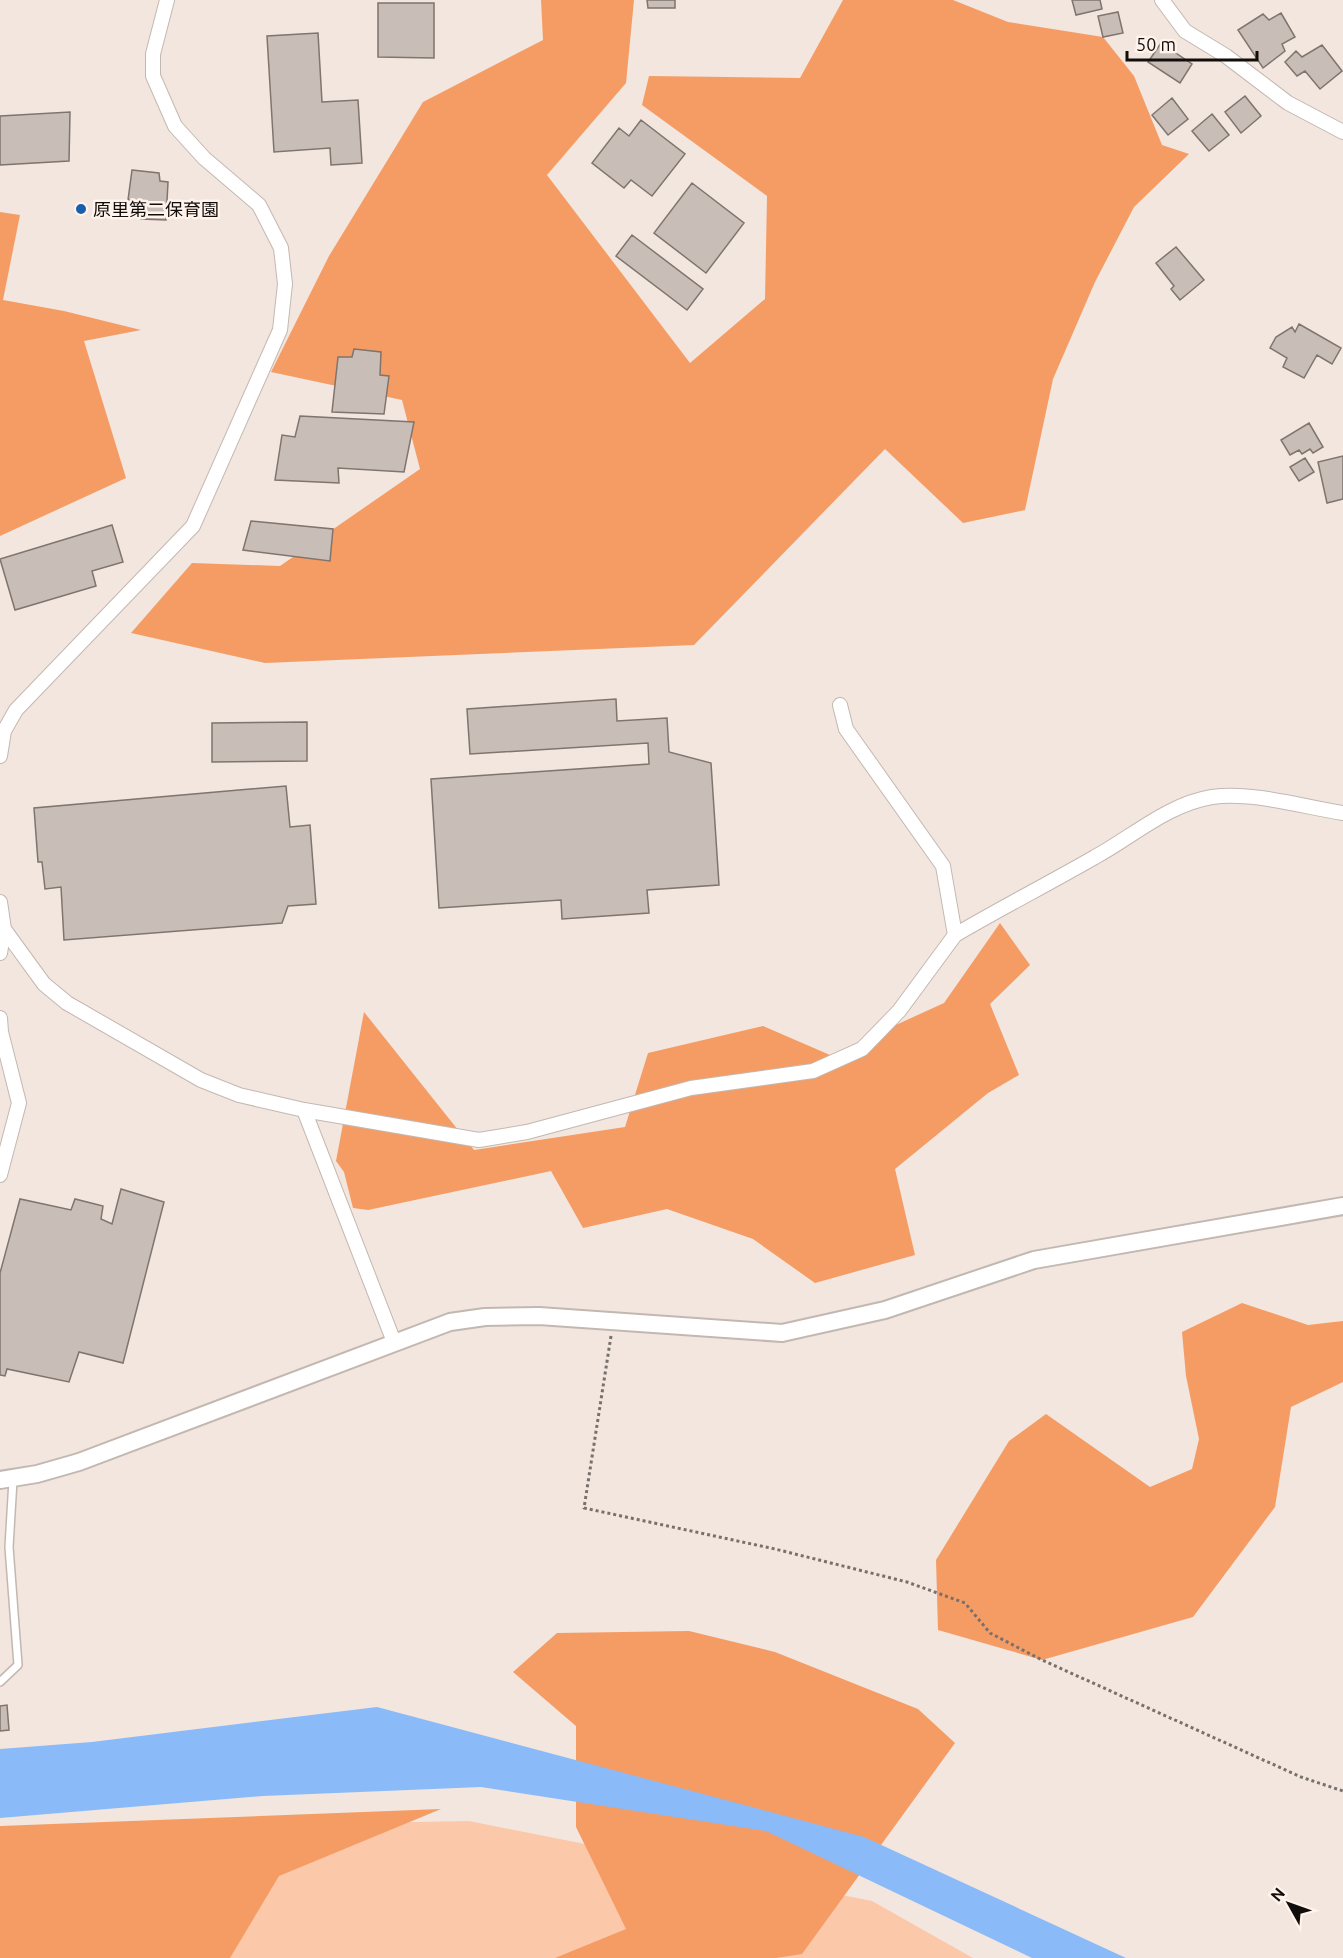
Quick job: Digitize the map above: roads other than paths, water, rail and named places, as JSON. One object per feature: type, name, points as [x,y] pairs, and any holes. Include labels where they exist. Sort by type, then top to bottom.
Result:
[{"type":"street","points":[[0,756],[3,731],[16,710],[193,526],[280,330],[285,284],[281,248],[259,206],[204,158],[175,126],[153,76],[153,54],[167,0]]},
{"type":"street","points":[[1162,0],[1185,31],[1226,56],[1288,103],[1343,132]]},
{"type":"street","points":[[840,705],[846,729],[943,867],[955,935]]},
{"type":"street","points":[[4,929],[44,984],[67,1002],[201,1080],[239,1095],[304,1110],[478,1140],[527,1132],[691,1088],[813,1071],[862,1049],[898,1011],[955,935],[991,912],[1096,856],[1161,816],[1211,797],[1241,796],[1343,813]]},
{"type":"street","points":[[0,902],[4,929],[0,953]]},
{"type":"street","points":[[0,1018],[1,1032],[19,1103],[0,1175]]},
{"type":"street","points":[[304,1110],[394,1342]]},
{"type":"street","points":[[7,1480],[79,1462],[450,1322],[485,1317],[539,1316],[614,1319],[782,1333],[885,1310],[1034,1260],[1343,1206]]},
{"type":"lane","points":[[0,1682],[18,1665],[9,1547],[7,1480]]},
{"type":"water","points":[[377,1707],[864,1837],[1126,1958],[1032,1958],[766,1831],[481,1787],[263,1796],[0,1818],[0,1749],[92,1742]]},
{"type":"place","name":"原里第二保育園","points":[[81,209]]}]
